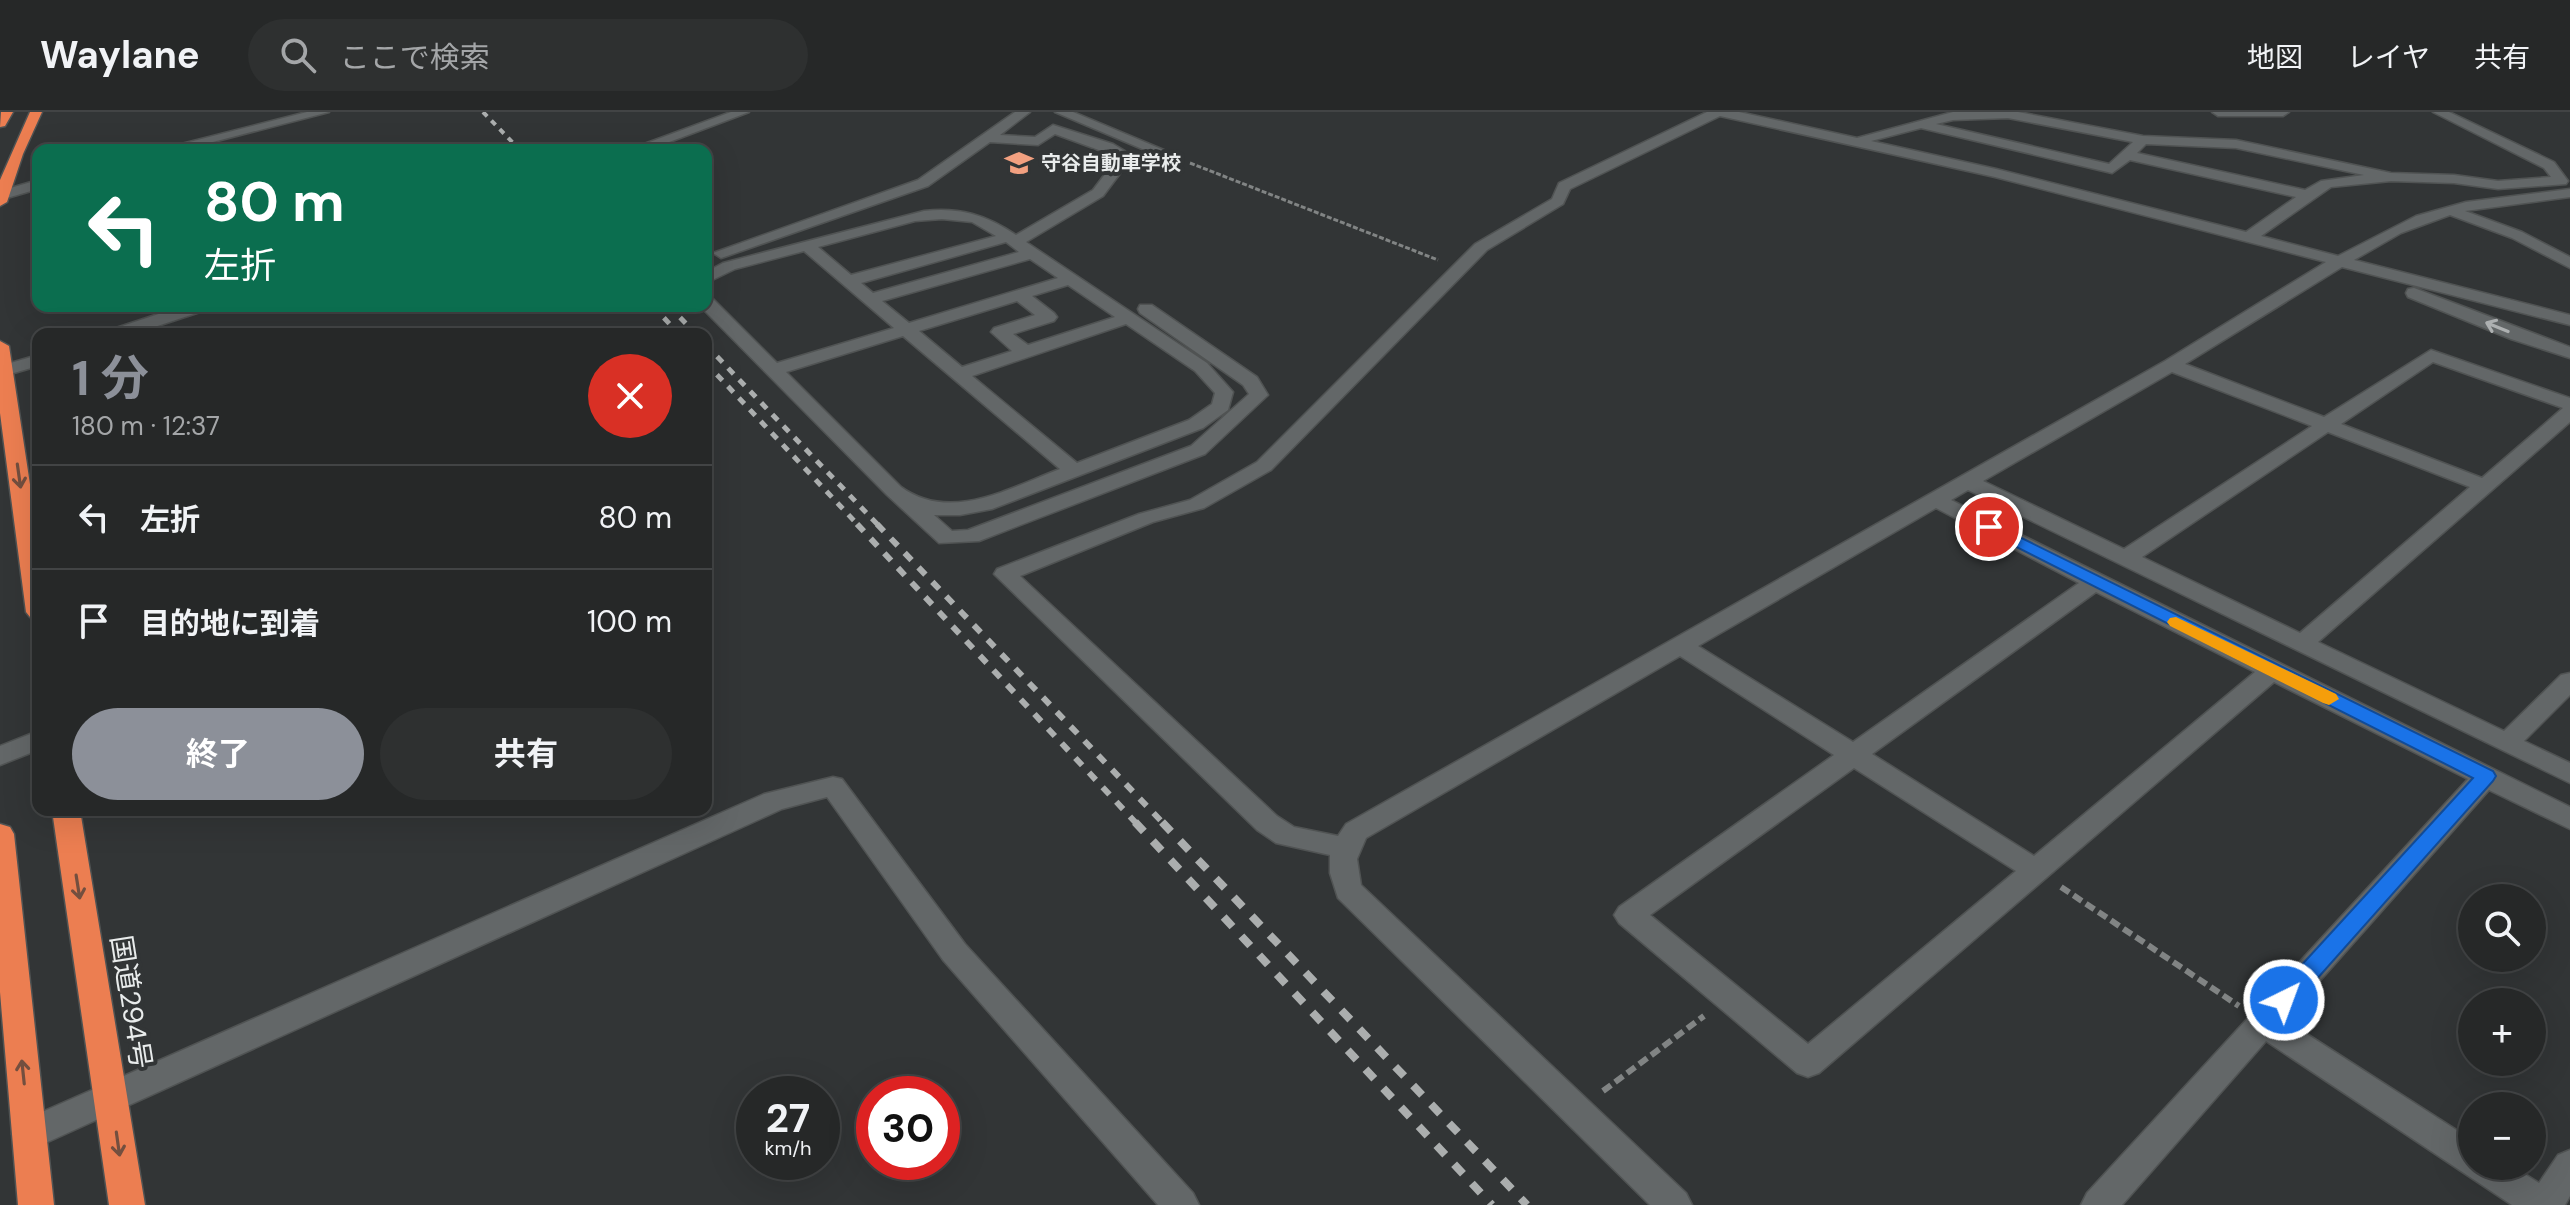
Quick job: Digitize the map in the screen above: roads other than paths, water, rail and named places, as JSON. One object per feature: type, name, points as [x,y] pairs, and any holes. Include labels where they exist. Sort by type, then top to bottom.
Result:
[{"type":"highway","points":[[0,123],[7,112]]},
{"type":"highway","points":[[1,198],[16,154],[36,112]]},
{"type":"highway","points":[[0,346],[32,548]]},
{"type":"highway","name":"国道294号","points":[[67,816],[127,1205]]},
{"type":"highway","points":[[0,834],[36,1205]]},
{"type":"street","points":[[190,144],[323,112]]},
{"type":"street","points":[[652,144],[743,112]]},
{"type":"street","points":[[712,257],[923,183],[1024,112]]},
{"type":"street","points":[[1061,112],[1171,156]]},
{"type":"street","points":[[1344,848],[1286,836],[1267,823],[1005,574],[1146,518],[1197,504],[1264,466],[1481,247],[1558,201],[1564,186],[1719,112],[1857,141],[2250,237],[2570,320]]},
{"type":"street","points":[[2218,112],[2283,112]]},
{"type":"street","points":[[2250,237],[2308,195],[2331,183],[2391,177],[2454,179],[2498,185],[2561,181],[2549,165],[2439,112]]},
{"type":"street","points":[[1857,141],[1953,116],[2008,114],[2143,140],[2236,144],[2391,177]]},
{"type":"street","points":[[1920,124],[2112,169],[2143,140]]},
{"type":"street","points":[[848,281],[1012,239],[1098,193],[1126,156],[1053,129],[1038,141],[987,138]]},
{"type":"street","points":[[2127,155],[2308,195]]},
{"type":"street","points":[[1,198],[32,186]]},
{"type":"street","points":[[1674,1205],[1348,890],[1342,870],[1344,848],[1356,831],[2171,365],[2338,262],[2396,230],[2450,210],[2529,196],[2570,193]]},
{"type":"street","points":[[2450,210],[2517,235],[2570,263]]},
{"type":"street","points":[[712,275],[729,266],[914,217],[940,213],[970,216],[1012,239],[1070,279],[1137,313],[1250,381],[1259,395],[1198,450],[971,536],[947,538],[712,308]]},
{"type":"street","points":[[806,245],[1074,471]]},
{"type":"street","points":[[869,299],[1032,253]]},
{"type":"street","points":[[2338,262],[2517,335],[2570,353]]},
{"type":"street","points":[[774,370],[1070,279]]},
{"type":"street","points":[[1020,295],[1048,317],[1000,332],[1025,352]]},
{"type":"street","points":[[134,328],[182,312]]},
{"type":"street","points":[[959,374],[1137,313]]},
{"type":"street","points":[[906,501],[926,510],[954,511],[985,505],[1196,424],[1221,406],[1224,392],[1215,380],[1137,313]]},
{"type":"street","points":[[2126,558],[2431,355],[2570,404]]},
{"type":"street","points":[[2,371],[32,362]]},
{"type":"street","points":[[2171,365],[2485,486]]},
{"type":"street","points":[[2302,644],[2570,412]]},
{"type":"street","points":[[1968,482],[2570,774]]},
{"type":"street","points":[[1936,500],[2570,819]]},
{"type":"street","points":[[2095,582],[1629,915],[1808,1063],[2272,671]]},
{"type":"street","points":[[1681,646],[2037,871]]},
{"type":"street","points":[[2507,743],[2570,681]]},
{"type":"street","points":[[0,756],[32,743]]},
{"type":"street","points":[[2099,1205],[2486,776]]},
{"type":"street","points":[[29,1134],[774,801],[833,786],[954,952],[1181,1205]]},
{"type":"street","points":[[2264,1023],[2458,1150]]},
{"type":"street","points":[[2505,1180],[2544,1205],[2570,1166]]},
{"type":"railway","points":[[483,112],[514,144]]},
{"type":"railway","points":[[659,312],[673,328]]},
{"type":"railway","points":[[675,312],[690,328]]},
{"type":"railway","points":[[712,351],[879,526]]},
{"type":"railway","points":[[712,369],[859,526]]},
{"type":"railway","points":[[857,524],[1137,824]]},
{"type":"railway","points":[[877,524],[1164,824]]},
{"type":"railway","points":[[1135,822],[1492,1205]]},
{"type":"railway","points":[[1162,822],[1527,1205]]},
{"type":"place","name":"守谷自動車学校","points":[[1019,163]]}]
